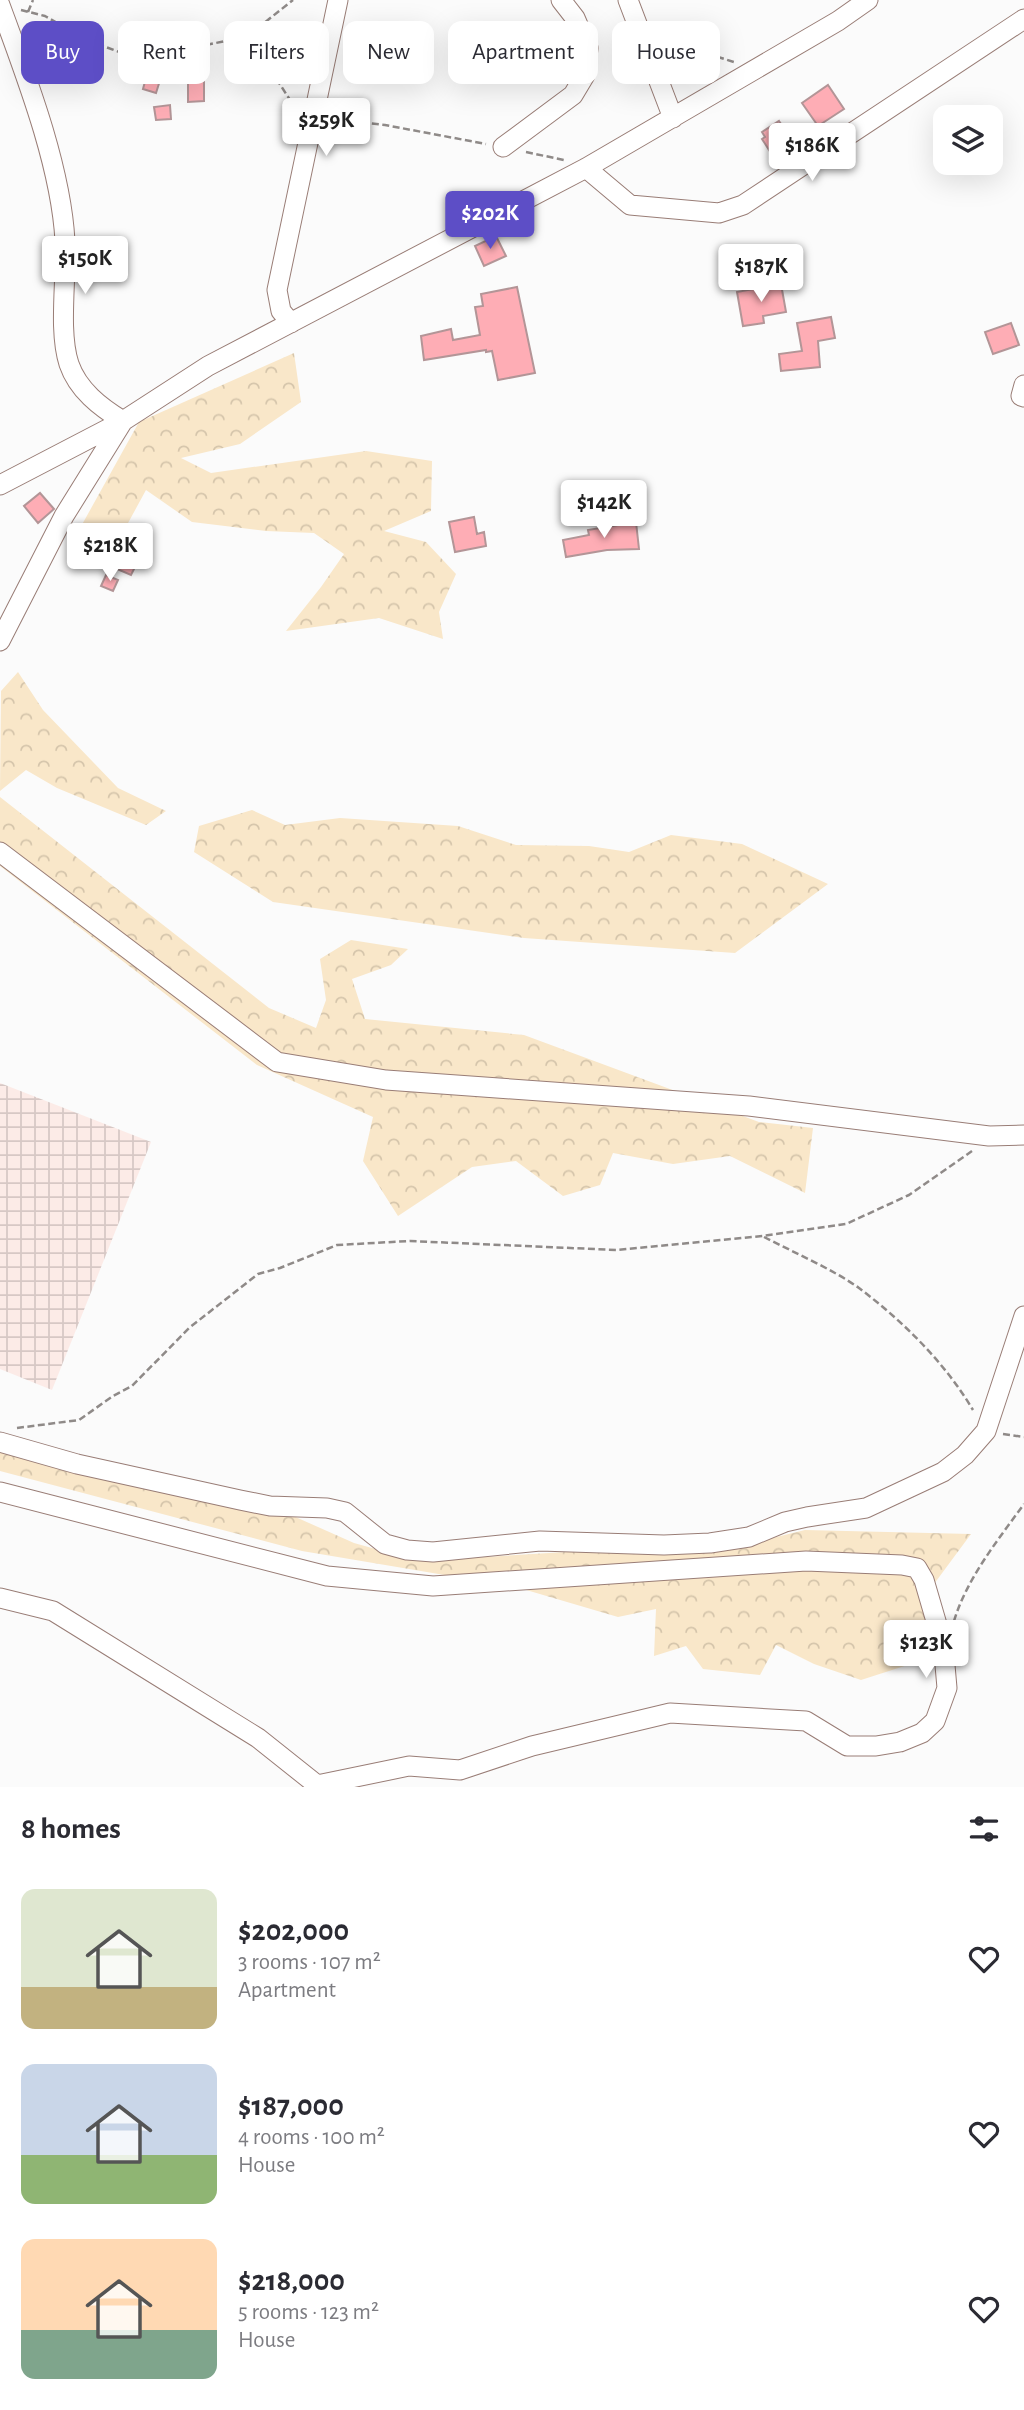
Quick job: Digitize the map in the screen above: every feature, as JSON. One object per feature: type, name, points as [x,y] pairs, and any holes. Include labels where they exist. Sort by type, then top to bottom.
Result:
[{"type":"street","points":[[290,323],[281,311],[277,290],[338,0]]},
{"type":"street","points":[[503,147],[573,95],[584,75],[588,48],[575,18],[561,0]]},
{"type":"street","points":[[628,0],[636,21]]},
{"type":"street","points":[[0,485],[123,421],[208,366],[586,168],[838,21],[868,0]]},
{"type":"street","points":[[8,7],[54,165],[65,240],[65,342],[69,364],[82,388],[103,409],[123,421]]},
{"type":"street","points":[[586,168],[630,205],[719,214],[743,205],[1024,19]]},
{"type":"street","points":[[660,84],[673,118]]},
{"type":"street","points":[[1024,385],[1021,396],[1024,397]]},
{"type":"street","points":[[0,641],[64,516],[123,421]]},
{"type":"street","points":[[0,852],[277,1062],[386,1080],[749,1106],[989,1136],[1024,1135]]},
{"type":"street","points":[[6,1436],[77,1464],[270,1506],[327,1508],[345,1512],[385,1544],[407,1550],[433,1552],[541,1541],[664,1545],[710,1543],[749,1537],[785,1522],[866,1508],[943,1472],[965,1455],[986,1431],[1024,1317]]},
{"type":"street","points":[[0,1492],[327,1576],[432,1586],[806,1561],[917,1568],[924,1580],[944,1654],[947,1688],[935,1721],[922,1733],[900,1742],[876,1746],[847,1746],[806,1721],[670,1713],[532,1746],[460,1770],[410,1766],[317,1785],[258,1738],[53,1611],[0,1598]]},
{"type":"path","points":[[28,12],[33,0]]},
{"type":"path","points":[[267,21],[293,0]]},
{"type":"path","points":[[8,7],[45,16],[88,40],[138,59],[157,63],[187,49],[224,41]]},
{"type":"path","points":[[720,57],[752,72]]},
{"type":"path","points":[[280,84],[290,100],[316,108],[339,120],[385,125],[549,158],[577,161],[586,168]]},
{"type":"path","points":[[6,1436],[79,1420],[113,1396],[132,1387],[189,1328],[258,1273],[280,1268],[337,1245],[410,1241],[616,1250],[763,1236],[846,1224],[909,1195],[989,1136]]},
{"type":"path","points":[[763,1236],[857,1287],[905,1326],[956,1381],[986,1431],[1024,1437]]},
{"type":"path","points":[[944,1654],[960,1604],[996,1543],[1024,1504]]},
{"type":"shaded area","points":[[0,1083],[151,1142],[52,1390],[0,1369]]},
{"type":"green space","points":[[294,353],[301,402],[240,444],[181,458],[211,473],[366,451],[432,461],[431,511],[384,531],[426,542],[456,574],[439,612],[443,639],[379,618],[286,631],[344,554],[314,533],[266,531],[192,522],[146,490],[115,547],[79,530],[139,422]]},
{"type":"green space","points":[[18,672],[43,710],[118,788],[166,811],[146,825],[57,788],[26,770],[0,791],[1,691]]},
{"type":"green space","points":[[0,797],[269,1008],[316,1028],[326,1000],[320,959],[351,940],[408,949],[391,965],[352,979],[365,1019],[524,1035],[759,1122],[813,1128],[805,1193],[730,1156],[673,1164],[613,1153],[600,1185],[563,1196],[516,1161],[472,1167],[398,1216],[363,1161],[373,1117],[257,1065],[0,866]]},
{"type":"green space","points":[[252,810],[285,825],[340,818],[458,826],[516,845],[589,846],[629,852],[671,835],[742,844],[828,884],[735,953],[524,938],[273,902],[194,852],[199,826]]},
{"type":"green space","points":[[0,1449],[291,1515],[354,1543],[397,1555],[436,1560],[582,1551],[727,1549],[805,1530],[971,1534],[934,1584],[920,1661],[861,1680],[814,1664],[776,1645],[760,1675],[703,1669],[686,1646],[654,1656],[656,1609],[618,1617],[516,1587],[302,1551],[0,1471]]},
{"type":"building","points":[[144,84],[159,84],[156,93],[143,89]]},
{"type":"building","points":[[188,84],[204,84],[204,101],[188,102]]},
{"type":"building","points":[[828,85],[844,109],[818,126],[802,103]]},
{"type":"building","points":[[170,105],[171,119],[156,120],[154,107]]},
{"type":"building","points":[[779,121],[795,145],[774,158],[762,139],[765,137],[762,132]]},
{"type":"building","points":[[496,236],[506,256],[484,266],[475,246]]},
{"type":"building","points":[[781,284],[786,312],[763,316],[764,323],[743,326],[737,292]]},
{"type":"building","points":[[517,287],[535,373],[498,380],[492,351],[486,350],[424,360],[421,336],[451,329],[453,340],[480,335],[475,307],[483,306],[481,294]]},
{"type":"building","points":[[831,317],[835,338],[818,341],[820,367],[781,371],[779,354],[802,351],[797,323]]},
{"type":"building","points":[[1011,323],[1019,345],[993,354],[985,332]]},
{"type":"building","points":[[40,493],[54,509],[38,523],[24,506]]},
{"type":"building","points":[[474,517],[477,534],[484,532],[486,546],[455,552],[449,522]]},
{"type":"building","points":[[636,522],[639,549],[607,550],[566,557],[563,540],[589,535],[588,530]]},
{"type":"building","points":[[124,554],[138,561],[131,575],[117,569]]},
{"type":"building","points":[[106,575],[118,580],[113,591],[101,586]]}]
